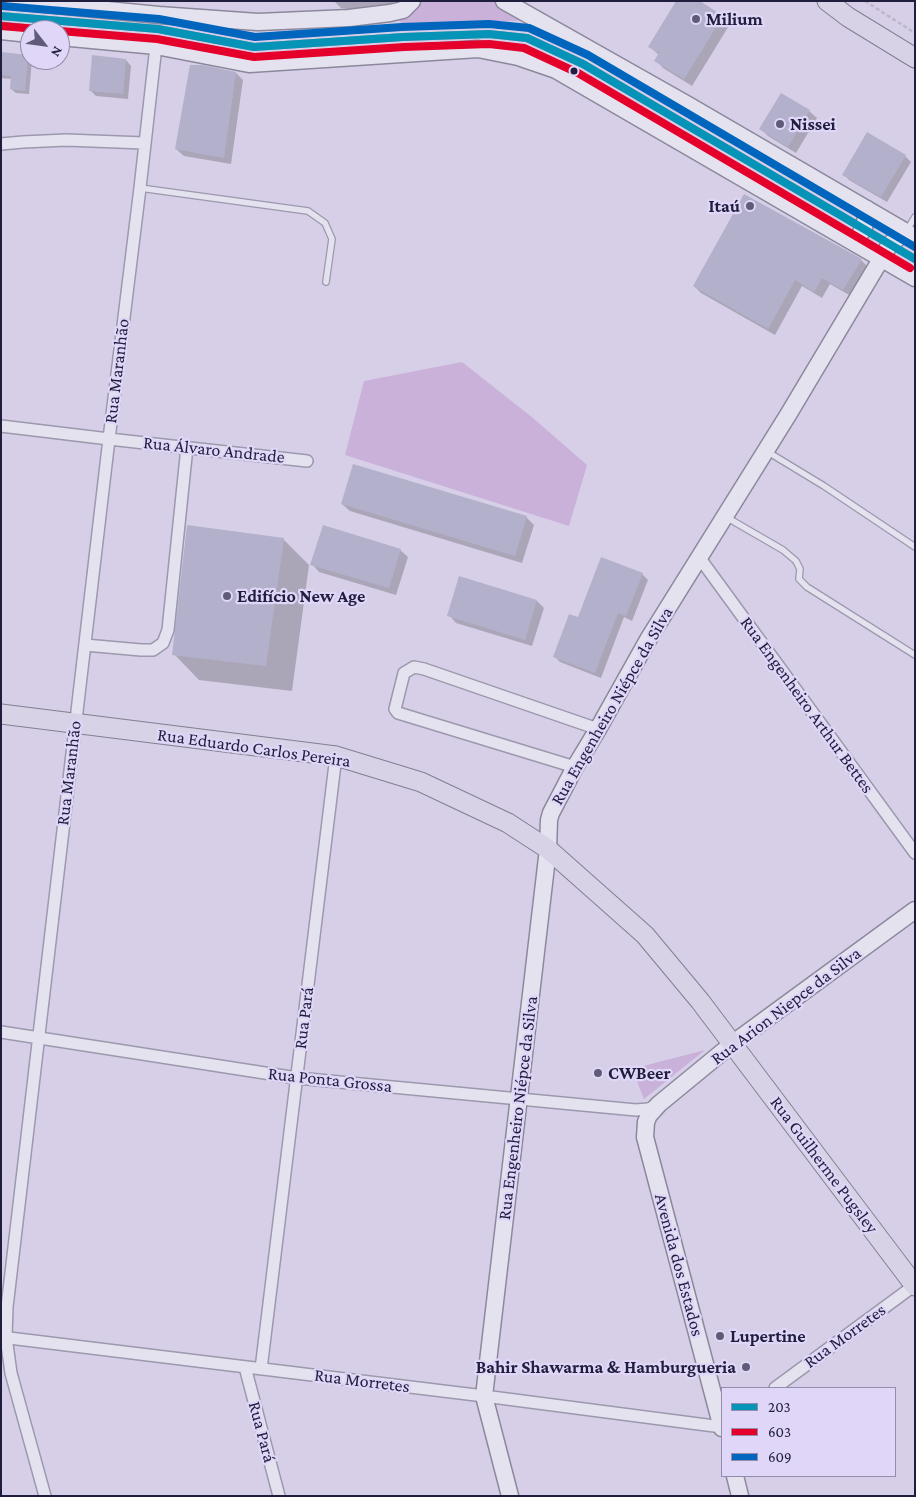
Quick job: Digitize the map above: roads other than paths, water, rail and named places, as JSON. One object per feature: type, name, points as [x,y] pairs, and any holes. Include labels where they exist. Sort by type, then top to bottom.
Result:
[{"type":"main road","points":[[827,1],[848,17],[915,58]]},
{"type":"main road","name":"Rua Eduardo Carlos Pereira","points":[[1,714],[336,756],[421,782],[508,823],[548,849],[645,935],[675,969],[732,1044]]},
{"type":"main road","name":"Rua Guilherme Pugsley","points":[[732,1044],[915,1285]]},
{"type":"street","points":[[14,1],[159,16],[258,22],[390,14],[403,10],[412,1]]},
{"type":"street","points":[[504,1],[528,7],[688,105],[910,234]]},
{"type":"street","points":[[1,31],[20,33]]},
{"type":"street","points":[[70,38],[156,46],[249,64],[478,49],[518,57],[556,70],[860,235],[886,251],[915,278]]},
{"type":"street","name":"Rua Maranhão","points":[[45,1496],[11,1373],[4,1337],[8,1289],[156,46]]},
{"type":"street","points":[[1,144],[66,140],[144,143]]},
{"type":"street","points":[[860,235],[867,209]]},
{"type":"street","name":"Rua Engenheiro Niépce da Silva","points":[[484,1396],[548,849],[549,820],[575,767],[649,638],[766,451],[886,251],[910,234]]},
{"type":"street","name":"Rua Álvaro Andrade","points":[[1,426],[307,461]]},
{"type":"street","points":[[84,646],[153,650],[163,643],[168,630],[187,447]]},
{"type":"street","name":"Rua Engenheiro Arthur Bettes","points":[[699,557],[915,853]]},
{"type":"street","points":[[575,767],[398,713],[395,709],[404,674],[414,667],[424,669],[598,729]]},
{"type":"street","name":"Rua Pará","points":[[260,1369],[336,756]]},
{"type":"street","name":"Rua Arion Niepce da Silva","points":[[659,1104],[732,1044],[915,910]]},
{"type":"street","name":"Rua Ponta Grossa","points":[[1,1032],[297,1078],[642,1110],[659,1104]]},
{"type":"street","name":"Avenida dos Estados","points":[[659,1104],[649,1115],[646,1122],[645,1137],[721,1423]]},
{"type":"street","name":"Rua Morretes","points":[[775,1387],[915,1285]]},
{"type":"street","name":"Rua Morretes","points":[[4,1337],[721,1427]]},
{"type":"street","name":"Rua Pará","points":[[245,1367],[279,1496]]},
{"type":"street","points":[[484,1396],[510,1496]]},
{"type":"street","points":[[735,1477],[740,1496]]},
{"type":"lane","points":[[1,16],[158,29],[254,47],[402,37],[489,34],[527,38],[583,64],[860,235]]},
{"type":"lane","points":[[156,46],[158,29]]},
{"type":"lane","points":[[140,188],[308,211],[324,223],[332,239],[326,282]]},
{"type":"lane","points":[[910,234],[915,217]]},
{"type":"lane","points":[[886,251],[915,258]]},
{"type":"lane","points":[[766,451],[824,486],[915,547]]},
{"type":"lane","points":[[724,516],[783,550],[796,561],[800,569],[799,579],[807,587],[915,655]]},
{"type":"place","name":"Milium","points":[[696,19]]},
{"type":"place","name":"Nissei","points":[[780,124]]},
{"type":"place","name":"Itaú","points":[[750,206]]},
{"type":"place","name":"Edifício New Age","points":[[227,596]]},
{"type":"place","name":"CWBeer","points":[[598,1073]]},
{"type":"place","name":"Lupertine","points":[[720,1336]]},
{"type":"place","name":"Bahir Shawarma & Hamburgueria","points":[[746,1367]]}]
